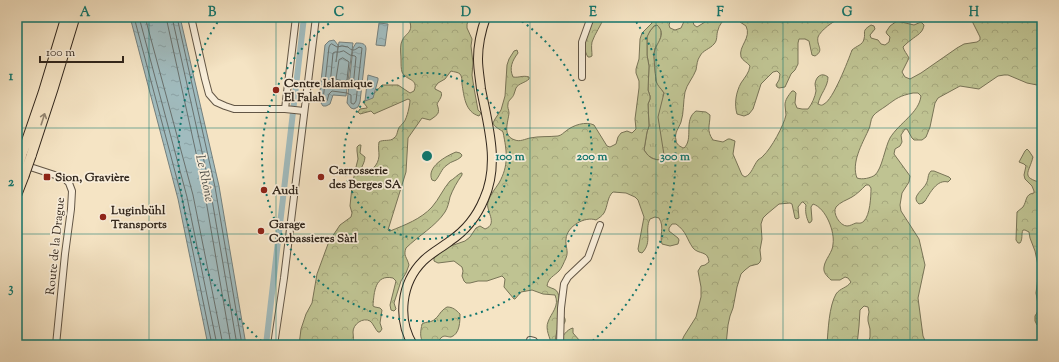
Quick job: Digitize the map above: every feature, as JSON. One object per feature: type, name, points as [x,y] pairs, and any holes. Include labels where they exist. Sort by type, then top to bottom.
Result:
[{"type":"highway","points":[[17,194],[24,176],[26,155],[66,17]]},
{"type":"highway","points":[[17,169],[26,155],[55,82],[75,17]]},
{"type":"main road","points":[[413,345],[408,334],[403,314],[404,300],[408,284],[423,260],[452,240],[473,219],[485,199],[490,181],[492,170],[492,151],[480,82],[478,59],[480,36],[486,17]]},
{"type":"street","points":[[191,17],[209,94],[216,102],[234,109],[285,109],[304,111]]},
{"type":"street","points":[[285,109],[296,17]]},
{"type":"street","points":[[274,345],[284,278],[316,17]]},
{"type":"street","points":[[582,77],[582,42],[591,17]]},
{"type":"street","name":"Route de la Drague","points":[[17,163],[64,178],[69,183],[72,191],[56,345]]},
{"type":"street","points":[[560,345],[561,308],[564,284],[568,277],[588,258],[600,225]]},
{"type":"street","points":[[530,340],[534,341],[536,345]]},
{"type":"green space","points":[[408,17],[473,17],[469,20],[467,28],[472,39],[472,75],[478,110],[481,113],[479,116],[474,114],[468,107],[462,84],[462,77],[459,73],[451,71],[445,79],[438,83],[435,89],[441,92],[442,95],[437,104],[438,113],[430,120],[422,118],[408,138],[406,172],[388,230],[390,231],[423,215],[434,204],[450,181],[461,173],[462,175],[454,188],[445,212],[432,226],[406,248],[405,255],[409,265],[401,281],[394,303],[396,309],[394,311],[391,310],[390,305],[396,281],[393,278],[387,277],[379,281],[375,290],[373,306],[382,310],[380,323],[382,329],[380,332],[378,332],[370,321],[364,320],[359,322],[353,329],[354,345],[299,345],[301,329],[306,314],[312,303],[317,274],[328,244],[340,225],[351,217],[352,213],[350,206],[352,186],[358,159],[357,147],[361,145],[360,153],[365,157],[360,171],[363,174],[376,165],[379,156],[379,142],[391,140],[395,137],[399,127],[404,122],[407,115],[410,100],[408,99],[374,114],[371,111],[360,114],[358,112],[360,109],[367,108],[363,102],[372,96],[382,85],[398,85],[410,93],[414,91],[415,84],[404,75],[401,68],[401,44],[411,27]]},
{"type":"green space","points":[[595,17],[604,17],[592,42],[592,56],[588,57],[585,42]]},
{"type":"green space","points":[[650,17],[670,17],[670,28],[675,30],[681,28],[686,17],[695,17],[693,22],[697,27],[711,17],[726,17],[721,23],[717,32],[715,42],[701,54],[698,59],[696,70],[687,86],[682,119],[676,133],[676,141],[677,144],[684,148],[688,140],[689,124],[692,115],[696,111],[706,112],[710,115],[709,131],[713,140],[723,142],[730,139],[735,141],[733,154],[742,175],[745,177],[751,172],[758,160],[766,153],[777,137],[786,115],[786,101],[792,91],[796,93],[795,103],[797,108],[808,109],[815,96],[815,84],[817,79],[824,75],[828,77],[828,81],[818,104],[822,105],[828,101],[840,80],[852,50],[862,43],[865,30],[871,25],[874,26],[875,29],[870,35],[871,38],[878,40],[881,44],[885,45],[889,42],[890,37],[886,32],[890,26],[897,21],[914,25],[921,22],[924,25],[921,32],[903,47],[909,58],[902,72],[905,77],[910,79],[964,44],[977,42],[980,40],[972,21],[968,17],[1042,17],[1042,86],[1027,83],[1008,75],[1004,75],[998,76],[979,89],[960,86],[938,98],[935,103],[930,127],[926,137],[922,140],[914,140],[907,129],[905,129],[901,135],[902,142],[900,146],[895,149],[894,154],[910,176],[909,182],[902,193],[900,205],[901,211],[919,239],[925,265],[918,298],[923,336],[927,345],[868,345],[870,337],[868,321],[869,312],[868,307],[864,306],[860,310],[857,345],[827,345],[829,319],[834,299],[836,294],[841,289],[848,286],[851,282],[845,277],[840,280],[831,280],[824,271],[825,264],[832,250],[833,233],[826,215],[818,206],[813,204],[811,207],[812,220],[809,223],[806,214],[806,205],[803,202],[798,207],[799,218],[795,218],[792,204],[790,203],[779,204],[763,218],[761,224],[761,259],[758,264],[750,266],[741,274],[728,325],[726,345],[680,345],[696,317],[701,297],[698,271],[701,266],[709,262],[708,258],[705,254],[693,248],[684,232],[676,224],[672,224],[669,231],[678,238],[678,244],[670,246],[662,244],[661,222],[659,218],[655,217],[650,219],[648,223],[647,245],[642,253],[639,252],[638,249],[644,217],[638,200],[626,193],[613,192],[604,213],[601,216],[596,220],[587,219],[573,226],[567,234],[566,258],[560,270],[550,279],[547,286],[554,289],[558,293],[559,312],[565,319],[563,325],[557,330],[555,341],[559,342],[567,332],[573,328],[573,333],[580,341],[578,345],[552,345],[547,331],[547,325],[556,306],[555,295],[543,294],[532,290],[521,292],[514,299],[504,287],[505,279],[502,276],[487,281],[466,283],[462,276],[462,267],[454,261],[438,263],[434,261],[434,258],[445,248],[465,241],[470,237],[476,228],[480,226],[485,229],[491,224],[488,202],[491,194],[499,183],[506,164],[503,132],[493,123],[501,110],[505,96],[507,65],[514,51],[517,50],[518,53],[512,65],[511,71],[513,77],[527,76],[529,79],[517,86],[508,103],[508,136],[519,141],[533,137],[558,136],[572,127],[587,123],[594,125],[607,146],[610,147],[616,144],[621,133],[627,131],[632,133],[636,129],[635,119],[639,81],[636,69],[639,59],[640,39],[642,33],[652,23]],"holes":[[[657,25],[660,29],[661,36],[654,54],[655,73],[657,83],[664,93],[658,117],[664,155],[659,160],[650,157],[644,150],[649,126],[648,104],[650,99],[648,90],[649,66],[647,55],[647,37],[654,26]],[[913,93],[918,93],[921,96],[917,108],[890,138],[882,163],[875,175],[869,178],[857,178],[855,166],[856,160],[869,129],[871,119],[877,112],[901,96]],[[866,185],[869,185],[871,188],[868,215],[861,223],[848,226],[844,225],[839,222],[836,216],[836,207],[859,192]]]},
{"type":"green space","points":[[738,17],[849,17],[834,21],[821,32],[818,37],[820,50],[815,56],[812,55],[809,41],[799,39],[798,64],[785,87],[777,87],[776,85],[780,74],[777,71],[773,72],[761,84],[753,109],[749,114],[744,116],[737,114],[736,98],[739,87],[748,73],[750,66],[741,57],[741,49],[746,38],[747,30],[746,26],[740,22]]},
{"type":"green space","points":[[657,24],[661,30],[661,36],[659,43],[655,48],[654,54],[656,81],[664,93],[664,155],[659,160],[650,157],[644,150],[649,126],[648,104],[650,99],[648,90],[649,66],[647,55],[647,36]]},
{"type":"green space","points":[[1027,149],[1033,157],[1028,171],[1028,176],[1035,181],[1042,183],[1042,328],[1037,325],[1035,321],[1035,316],[1038,311],[1036,293],[1039,270],[1029,232],[1023,230],[1020,243],[1016,240],[1017,212],[1023,207],[1028,196],[1034,193],[1032,186],[1025,179],[1024,175],[1026,166],[1019,162]]},
{"type":"green space","points":[[456,152],[462,155],[461,157],[445,167],[435,181],[432,180],[431,175],[434,166],[442,159]]},
{"type":"green space","points":[[931,171],[951,179],[948,182],[937,185],[925,201],[919,204],[916,198],[926,184]]},
{"type":"green space","points":[[447,307],[453,308],[460,314],[458,330],[451,337],[442,337],[436,345],[427,344],[421,337],[422,324],[437,318]]},
{"type":"water","name":"Le Rhône","points":[[130,17],[180,17],[219,186],[246,345],[208,345],[178,199]]},
{"type":"water","points":[[379,23],[388,24],[385,46],[376,45]]},
{"type":"water","points":[[334,40],[338,45],[336,62],[339,42],[353,43],[346,96],[333,95],[330,104],[323,106],[319,100],[325,45],[329,41]]},
{"type":"water","points":[[356,43],[364,44],[366,49],[360,102],[358,107],[354,109],[347,103],[353,48]]},
{"type":"water","points":[[368,75],[378,78],[378,80],[373,98],[365,101]]},
{"type":"waterway","points":[[266,345],[304,17]]},
{"type":"waterway","points":[[304,20],[309,17]]},
{"type":"place","name":"Centre Islamique El Falah","points":[[276,90]]},
{"type":"place","name":"Sion, Gravière","points":[[47,177]]},
{"type":"place","name":"Carrosserie des Berges SA","points":[[321,177]]},
{"type":"place","name":"Audi","points":[[264,190]]},
{"type":"place","name":"Luginbühl Transports","points":[[103,217]]},
{"type":"place","name":"Garage Corbassieres Sàrl","points":[[261,231]]}]
